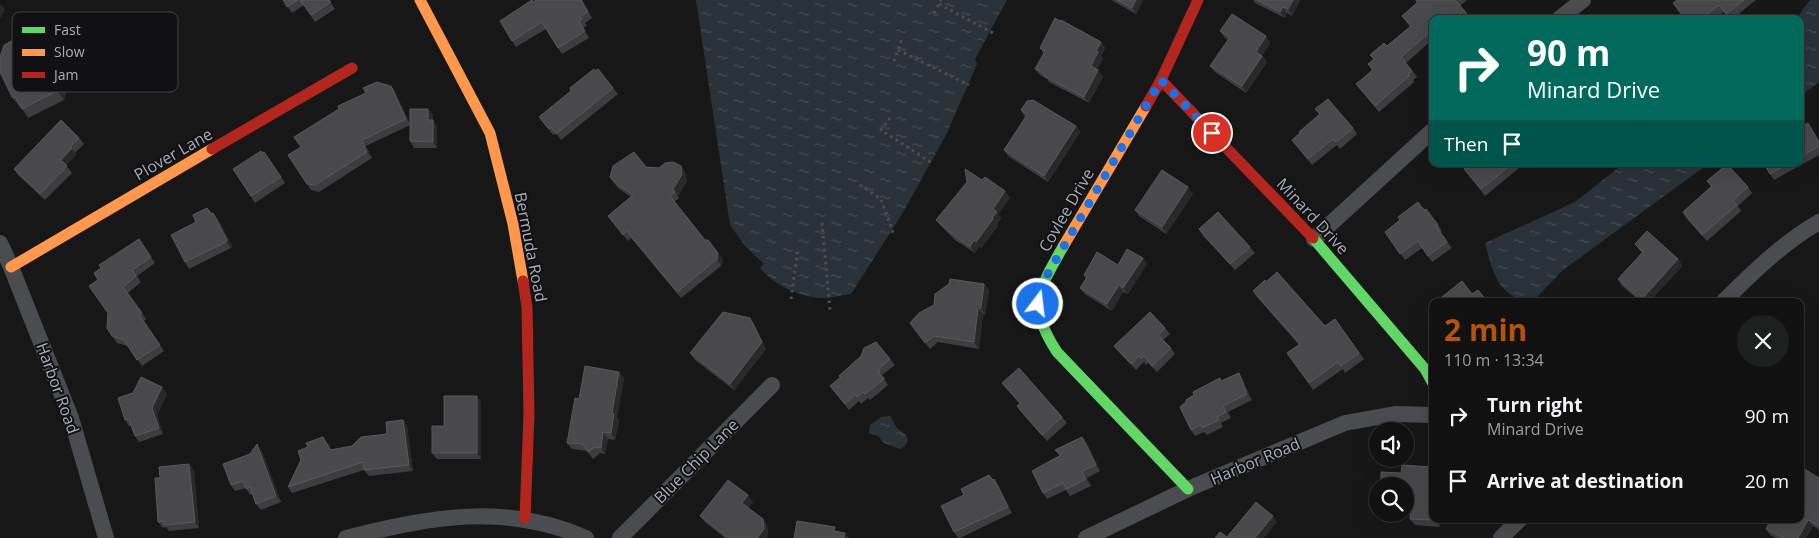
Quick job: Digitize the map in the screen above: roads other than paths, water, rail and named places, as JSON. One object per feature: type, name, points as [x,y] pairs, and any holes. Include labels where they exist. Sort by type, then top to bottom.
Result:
[{"type":"street","name":"Bermuda Road","points":[[420,0],[490,133],[513,224],[527,307],[529,414],[525,518]]},
{"type":"street","name":"Covlee Drive","points":[[1188,489],[1058,352],[1042,327],[1038,304],[1040,291],[1046,277],[1161,80],[1198,0]]},
{"type":"street","points":[[1564,15],[1583,0]]},
{"type":"street","name":"Plover Lane","points":[[12,267],[352,68]]},
{"type":"street","name":"Minard Drive","points":[[1161,80],[1314,239],[1425,368],[1429,376]]},
{"type":"street","points":[[1314,239],[1429,134]]},
{"type":"street","points":[[1727,298],[1774,254],[1801,232],[1819,222]]},
{"type":"street","name":"Harbor Road","points":[[0,243],[12,267],[71,418],[106,538]]},
{"type":"street","name":"Blue Chip Lane","points":[[620,538],[772,384]]},
{"type":"street","name":"Harbor Road","points":[[1086,538],[1188,489],[1345,423],[1395,414],[1429,415]]},
{"type":"street","points":[[346,538],[420,521],[493,515],[525,518],[568,530],[586,538]]},
{"type":"street","points":[[1501,538],[1516,523]]},
{"type":"water","points":[[696,0],[1007,0],[975,59],[977,64],[946,135],[902,214],[851,294],[818,298],[799,294],[781,286],[760,268],[764,264],[745,246],[730,225]]},
{"type":"water","points":[[1810,0],[1819,0],[1819,82],[1804,93],[1804,15],[1799,15]]},
{"type":"water","points":[[1619,167],[1704,167],[1563,270],[1536,298],[1516,298],[1512,296],[1505,290],[1494,273],[1485,243],[1575,202]]},
{"type":"water","points":[[890,416],[897,428],[906,435],[908,440],[905,446],[900,449],[884,443],[878,436],[869,433],[870,425],[881,417]]}]
